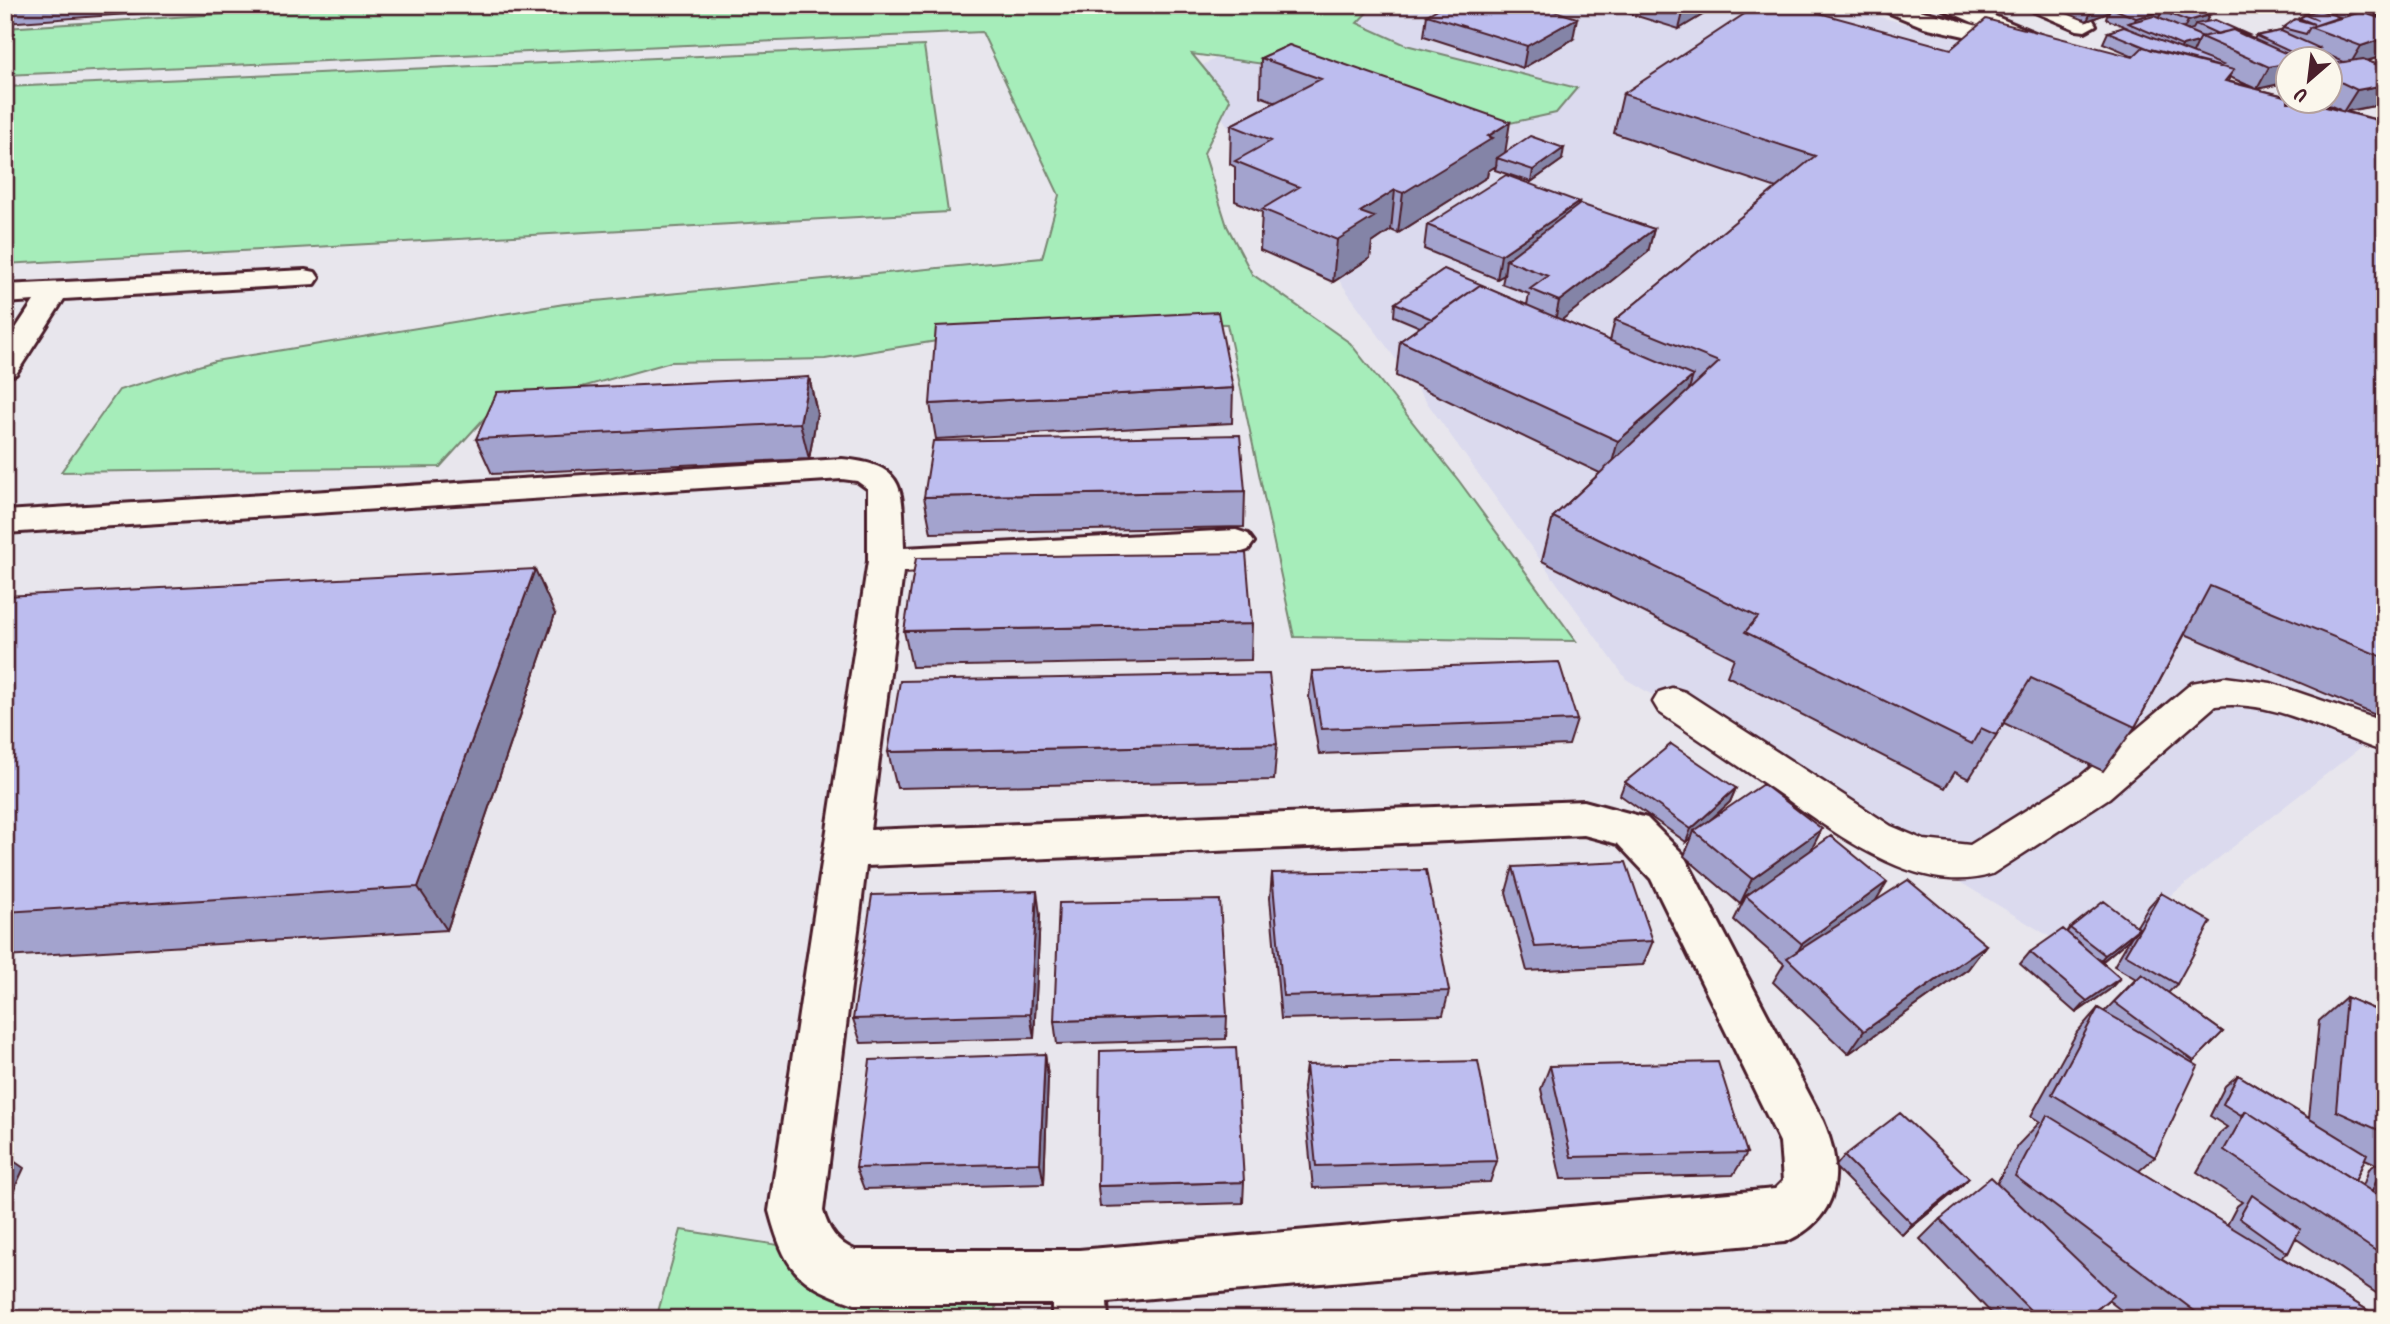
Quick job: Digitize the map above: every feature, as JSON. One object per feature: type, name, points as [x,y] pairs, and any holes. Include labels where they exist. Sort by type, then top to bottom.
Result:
[{"type":"street","points":[[1887,5],[1961,30],[2049,46],[1950,5]]},
{"type":"street","points":[[2035,5],[2085,25]]},
{"type":"street","points":[[5,294],[305,278]]},
{"type":"street","points":[[5,369],[55,291]]},
{"type":"street","points":[[5,522],[842,469],[871,473],[880,479],[885,488],[886,561],[796,1211],[803,1238],[814,1256],[831,1270],[855,1277],[1079,1298],[1785,1214],[1800,1205],[1810,1183],[1811,1164],[1805,1139],[1667,867],[1632,830],[1609,822],[1584,818],[848,849]]},
{"type":"street","points":[[886,561],[1236,542]]},
{"type":"lane","points":[[1672,702],[1887,844],[1936,860],[1958,863],[1977,862],[2095,787],[2205,693],[2228,690],[2269,697],[2385,737]]},
{"type":"shaded area","points":[[1323,5],[1854,5],[1862,12],[2385,153],[2385,736],[2379,733],[2088,960],[1626,679],[1189,72]]},
{"type":"green space","points":[[363,5],[1374,5],[1357,23],[1406,45],[1577,88],[1556,113],[1478,130],[1322,72],[1192,54],[1230,100],[1204,153],[1227,226],[1252,274],[1350,343],[1459,481],[1576,641],[1294,637],[1227,324],[1061,321],[825,359],[671,362],[489,413],[440,467],[61,472],[119,390],[215,361],[564,304],[1042,258],[1059,195],[982,32],[5,75],[5,28]]},
{"type":"green space","points":[[924,46],[948,212],[5,264],[5,87]]},
{"type":"green space","points":[[681,1230],[994,1278],[997,1319],[656,1319]]},
{"type":"building","points":[[1445,5],[1535,5],[1577,18],[1527,46],[1427,15]]},
{"type":"building","points":[[1758,5],[1790,5],[1951,49],[1986,19],[2133,57],[2143,47],[2234,70],[2225,81],[2274,93],[2274,116],[2344,116],[2344,112],[2385,122],[2385,658],[2210,586],[2135,727],[2031,678],[1996,735],[1981,728],[1972,744],[1745,632],[1758,617],[1553,517],[1719,362],[1615,320],[1815,156],[1623,94]]},
{"type":"building","points":[[2079,5],[2106,5],[2092,10]]},
{"type":"building","points":[[2146,5],[2162,11],[2136,18],[2111,8]]},
{"type":"building","points":[[2165,5],[2185,5],[2175,9]]},
{"type":"building","points":[[2351,5],[2385,5],[2385,14],[2374,16],[2361,12],[2351,15],[2336,9]]},
{"type":"building","points":[[2188,7],[2209,15],[2188,21],[2167,13]]},
{"type":"building","points":[[2319,10],[2340,17],[2310,27],[2306,34],[2283,28],[2295,19],[2314,24],[2299,18],[2305,15],[2318,20],[2305,14]]},
{"type":"building","points":[[2361,12],[2385,20],[2385,38],[2361,46],[2310,27]]},
{"type":"building","points":[[2154,16],[2203,37],[2198,42],[2182,46],[2128,23]]},
{"type":"building","points":[[2215,20],[2249,35],[2245,36],[2233,30],[2218,34],[2196,24]]},
{"type":"building","points":[[2124,27],[2223,65],[2219,67],[2152,50],[2108,32]]},
{"type":"building","points":[[2233,30],[2274,48],[2274,66],[2269,67],[2201,37]]},
{"type":"building","points":[[2281,31],[2315,46],[2278,46],[2256,36]]},
{"type":"building","points":[[1289,45],[1510,122],[1488,136],[1493,138],[1403,193],[1395,190],[1360,212],[1374,217],[1337,240],[1262,209],[1299,187],[1235,161],[1271,141],[1231,125],[1321,79],[1261,58]]},
{"type":"building","points":[[2363,59],[2385,68],[2385,85],[2357,90],[2344,84],[2344,62]]},
{"type":"building","points":[[1530,136],[1564,148],[1533,170],[1497,158]]},
{"type":"building","points":[[1506,175],[1579,202],[1501,255],[1427,225]]},
{"type":"building","points":[[1580,204],[1654,229],[1559,301],[1530,289],[1548,276],[1506,260]]},
{"type":"building","points":[[1444,269],[1485,286],[1480,285],[1432,319],[1395,303]]},
{"type":"building","points":[[1480,285],[1693,376],[1618,441],[1400,341]]},
{"type":"building","points":[[1218,312],[1233,388],[930,404],[936,326]]},
{"type":"building","points":[[809,377],[800,423],[476,439],[497,392]]},
{"type":"building","points":[[1240,435],[1245,491],[924,497],[933,441]]},
{"type":"building","points":[[1246,553],[1252,624],[904,631],[916,558]]},
{"type":"building","points":[[535,569],[418,887],[5,912],[5,596]]},
{"type":"building","points":[[1559,662],[1577,720],[1321,729],[1312,671]]},
{"type":"building","points":[[1269,674],[1277,744],[888,752],[900,681]]},
{"type":"building","points":[[1671,744],[1736,788],[1691,829],[1625,782]]},
{"type":"building","points":[[1763,784],[1822,829],[1752,879],[1694,831]]},
{"type":"building","points":[[1831,836],[1887,882],[1802,944],[1746,896]]},
{"type":"building","points":[[1626,862],[1653,941],[1535,947],[1513,867]]},
{"type":"building","points":[[1426,870],[1449,991],[1283,996],[1272,873]]},
{"type":"building","points":[[1908,880],[1986,945],[1864,1031],[1787,958]]},
{"type":"building","points":[[1037,891],[1030,1014],[853,1019],[872,895]]},
{"type":"building","points":[[2161,893],[2211,922],[2177,984],[2125,954]]},
{"type":"building","points":[[1220,900],[1227,1016],[1054,1021],[1059,903]]},
{"type":"building","points":[[2104,901],[2139,928],[2105,955],[2070,928]]},
{"type":"building","points":[[2063,929],[2120,978],[2087,1001],[2030,952]]},
{"type":"building","points":[[2142,974],[2223,1032],[2194,1061],[2114,1002]]},
{"type":"building","points":[[2346,997],[2385,1014],[2385,1133],[2336,1111]]},
{"type":"building","points":[[2098,1008],[2198,1066],[2155,1157],[2052,1094]]},
{"type":"building","points":[[1236,1047],[1244,1182],[1098,1186],[1100,1051]]},
{"type":"building","points":[[1045,1054],[1040,1163],[856,1168],[870,1060]]},
{"type":"building","points":[[1478,1061],[1497,1161],[1316,1166],[1306,1065]]},
{"type":"building","points":[[1718,1062],[1747,1153],[1571,1157],[1550,1066]]},
{"type":"building","points":[[2238,1075],[2367,1154],[2355,1181],[2246,1111],[2241,1115],[2223,1104]]},
{"type":"building","points":[[2246,1111],[2385,1200],[2385,1257],[2224,1150]]},
{"type":"building","points":[[1900,1113],[1969,1178],[1912,1224],[1844,1156]]},
{"type":"building","points":[[2047,1115],[2382,1319],[2205,1319],[2015,1176]]},
{"type":"building","points":[[2385,1158],[2385,1200],[2372,1192]]},
{"type":"building","points":[[1991,1177],[2114,1295],[2085,1319],[2039,1319],[1940,1219]]},
{"type":"building","points":[[2252,1195],[2300,1229],[2288,1253],[2239,1218]]},
{"type":"building","points":[[1916,1315],[1917,1319],[1786,1319]]}]
